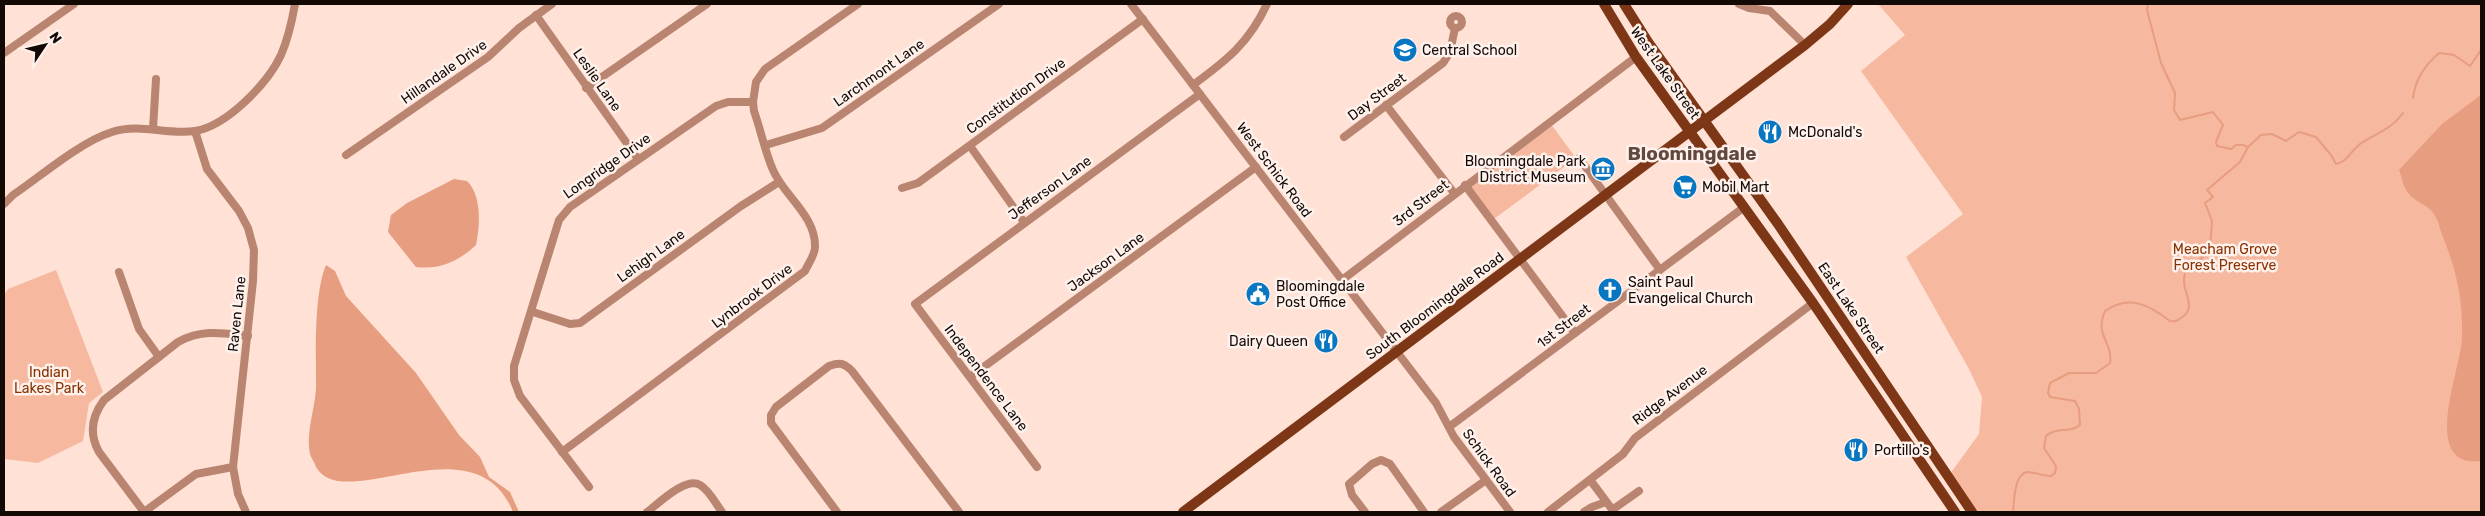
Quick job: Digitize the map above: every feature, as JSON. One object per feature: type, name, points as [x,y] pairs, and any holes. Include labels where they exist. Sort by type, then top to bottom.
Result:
[{"type":"main road","name":"West Lake Street","points":[[1604,4],[1636,58],[1689,132]]},
{"type":"main road","name":"West Lake Street","points":[[1624,4],[1648,42],[1704,121]]},
{"type":"main road","name":"South Bloomingdale Road","points":[[1183,512],[1805,46],[1826,28],[1848,4]]},
{"type":"main road","name":"East Lake Street","points":[[1704,121],[1778,224],[1972,512]]},
{"type":"main road","name":"East Lake Street","points":[[1689,132],[1813,303],[1955,512]]},
{"type":"main road","points":[[1813,303],[1821,303],[1836,312]]},
{"type":"street","points":[[4,53],[74,4]]},
{"type":"street","points":[[4,204],[97,138],[124,129],[196,131],[232,112],[258,89],[269,76],[284,46],[295,4]]},
{"type":"street","name":"Hillandale Drive","points":[[346,155],[488,57],[536,15],[552,4]]},
{"type":"street","points":[[586,88],[707,4]]},
{"type":"street","points":[[752,102],[756,82],[765,69],[858,4]]},
{"type":"street","name":"Larchmont Lane","points":[[766,145],[822,128],[999,4]]},
{"type":"street","name":"West Schick Road","points":[[1131,4],[1397,352]]},
{"type":"street","points":[[1193,85],[1239,49],[1260,20],[1267,4]]},
{"type":"street","points":[[1739,4],[1749,8],[1770,11],[1805,46]]},
{"type":"street","name":"Leslie Lane","points":[[536,15],[638,159]]},
{"type":"street","name":"Constitution Drive","points":[[902,188],[918,183],[1143,18]]},
{"type":"street","name":"Day Street","points":[[1344,138],[1442,63],[1450,52],[1454,28]]},
{"type":"street","name":"3rd Street","points":[[1342,280],[1454,193],[1636,58]]},
{"type":"street","points":[[153,129],[156,80]]},
{"type":"street","name":"Jefferson Lane","points":[[915,304],[1200,94]]},
{"type":"street","name":"Longridge Drive","points":[[589,487],[520,396],[514,380],[514,366],[533,312],[556,230],[563,214],[570,207],[716,106],[728,102],[752,102]]},
{"type":"street","name":"Lynbrook Drive","points":[[562,452],[805,271],[816,248],[811,228],[779,182],[752,102]]},
{"type":"street","points":[[1386,105],[1454,193]]},
{"type":"street","name":"Raven Lane","points":[[196,131],[207,169],[239,211],[252,241],[254,264],[248,336],[232,467],[238,494],[246,512]]},
{"type":"street","points":[[970,146],[1024,222]]},
{"type":"street","points":[[1579,158],[1660,270]]},
{"type":"street","name":"Jackson Lane","points":[[970,377],[1256,167]]},
{"type":"street","name":"Lehigh Lane","points":[[533,312],[570,324],[580,323],[740,206],[779,182]]},
{"type":"street","points":[[1465,185],[1575,333]]},
{"type":"street","name":"1st Street","points":[[1449,428],[1743,208]]},
{"type":"street","points":[[120,272],[139,329],[158,357]]},
{"type":"street","name":"Ridge Avenue","points":[[1548,512],[1623,454],[1635,438],[1813,303]]},
{"type":"street","name":"Independence Lane","points":[[915,304],[1038,467]]},
{"type":"street","points":[[232,467],[196,474],[144,512],[99,452],[94,441],[92,428],[98,408],[104,400],[178,342],[200,333],[248,336]]},
{"type":"street","name":"Schick Road","points":[[1397,352],[1436,403],[1449,428],[1510,512]]},
{"type":"street","points":[[837,512],[771,423],[771,415],[776,407],[829,366],[838,363],[845,364],[852,371],[959,512]]},
{"type":"street","points":[[1365,512],[1352,495],[1349,484],[1372,464],[1381,460],[1390,464],[1424,512]]},
{"type":"street","points":[[1441,512],[1486,480]]},
{"type":"street","points":[[1590,481],[1613,511],[1639,491]]},
{"type":"street","points":[[647,512],[684,484],[690,482],[703,487],[722,512]]},
{"type":"street","points":[[1584,512],[1606,502]]},
{"type":"green space","name":"Meacham Grove Forest Preserve","points":[[1878,4],[2481,4],[2481,512],[1973,512],[1950,474],[1979,434],[1982,397],[1969,369],[1906,257],[1963,214],[1861,71],[1905,35]]},
{"type":"green space","points":[[1550,123],[1576,158],[1494,219],[1468,185]]},
{"type":"green space","name":"Indian Lakes Park","points":[[56,270],[103,392],[89,403],[83,441],[38,463],[5,459],[4,295],[8,289]]},
{"type":"shaded area","points":[[2481,95],[2481,461],[2462,459],[2451,449],[2447,433],[2451,392],[2462,337],[2460,298],[2455,274],[2433,212],[2407,192],[2399,170],[2442,124]]},
{"type":"shaded area","points":[[454,179],[467,181],[475,195],[479,211],[476,245],[463,256],[441,266],[416,267],[388,232],[391,215],[407,203]]},
{"type":"shaded area","points":[[326,265],[335,271],[346,296],[416,373],[459,435],[480,457],[489,477],[510,492],[519,512],[513,512],[495,485],[470,472],[441,469],[353,481],[331,479],[316,467],[310,454],[309,436],[316,391],[316,339],[319,291]]},
{"type":"waterway","points":[[2148,4],[2147,10],[2161,63],[2175,93],[2174,110],[2180,120],[2213,112],[2223,125],[2216,142],[2217,146],[2231,149],[2236,145],[2248,147]]},
{"type":"waterway","points":[[2413,98],[2416,85],[2422,73],[2439,53],[2454,55],[2470,66],[2481,50]]},
{"type":"waterway","points":[[2013,512],[2017,483],[2023,474],[2030,472],[2051,476],[2055,473],[2056,466],[2044,448],[2046,436],[2055,431],[2072,429],[2080,425],[2079,409],[2075,401],[2050,397],[2048,393],[2050,383],[2069,373],[2096,373],[2110,363],[2109,349],[2103,333],[2102,320],[2105,311],[2114,306],[2131,302],[2147,306],[2170,321],[2177,321],[2186,314],[2189,305],[2184,281],[2186,269],[2210,252],[2212,221],[2205,203],[2213,197],[2207,190],[2240,162],[2248,147],[2261,135],[2272,134],[2286,141],[2299,132],[2316,137],[2336,164],[2346,159],[2360,144],[2388,127],[2403,113]]},
{"type":"place","name":"Central School","points":[[1405,50]]},
{"type":"place","name":"McDonald's","points":[[1770,132]]},
{"type":"place","name":"Bloomingdale Park District Museum","points":[[1603,169]]},
{"type":"place","name":"Mobil Mart","points":[[1685,187]]},
{"type":"place","name":"Saint Paul Evangelical Church","points":[[1610,290]]},
{"type":"place","name":"Bloomingdale Post Office","points":[[1258,294]]},
{"type":"place","name":"Dairy Queen","points":[[1326,341]]},
{"type":"place","name":"Portillo's","points":[[1856,450]]},
{"type":"district","name":"Bloomingdale","points":[[1692,153]]}]
